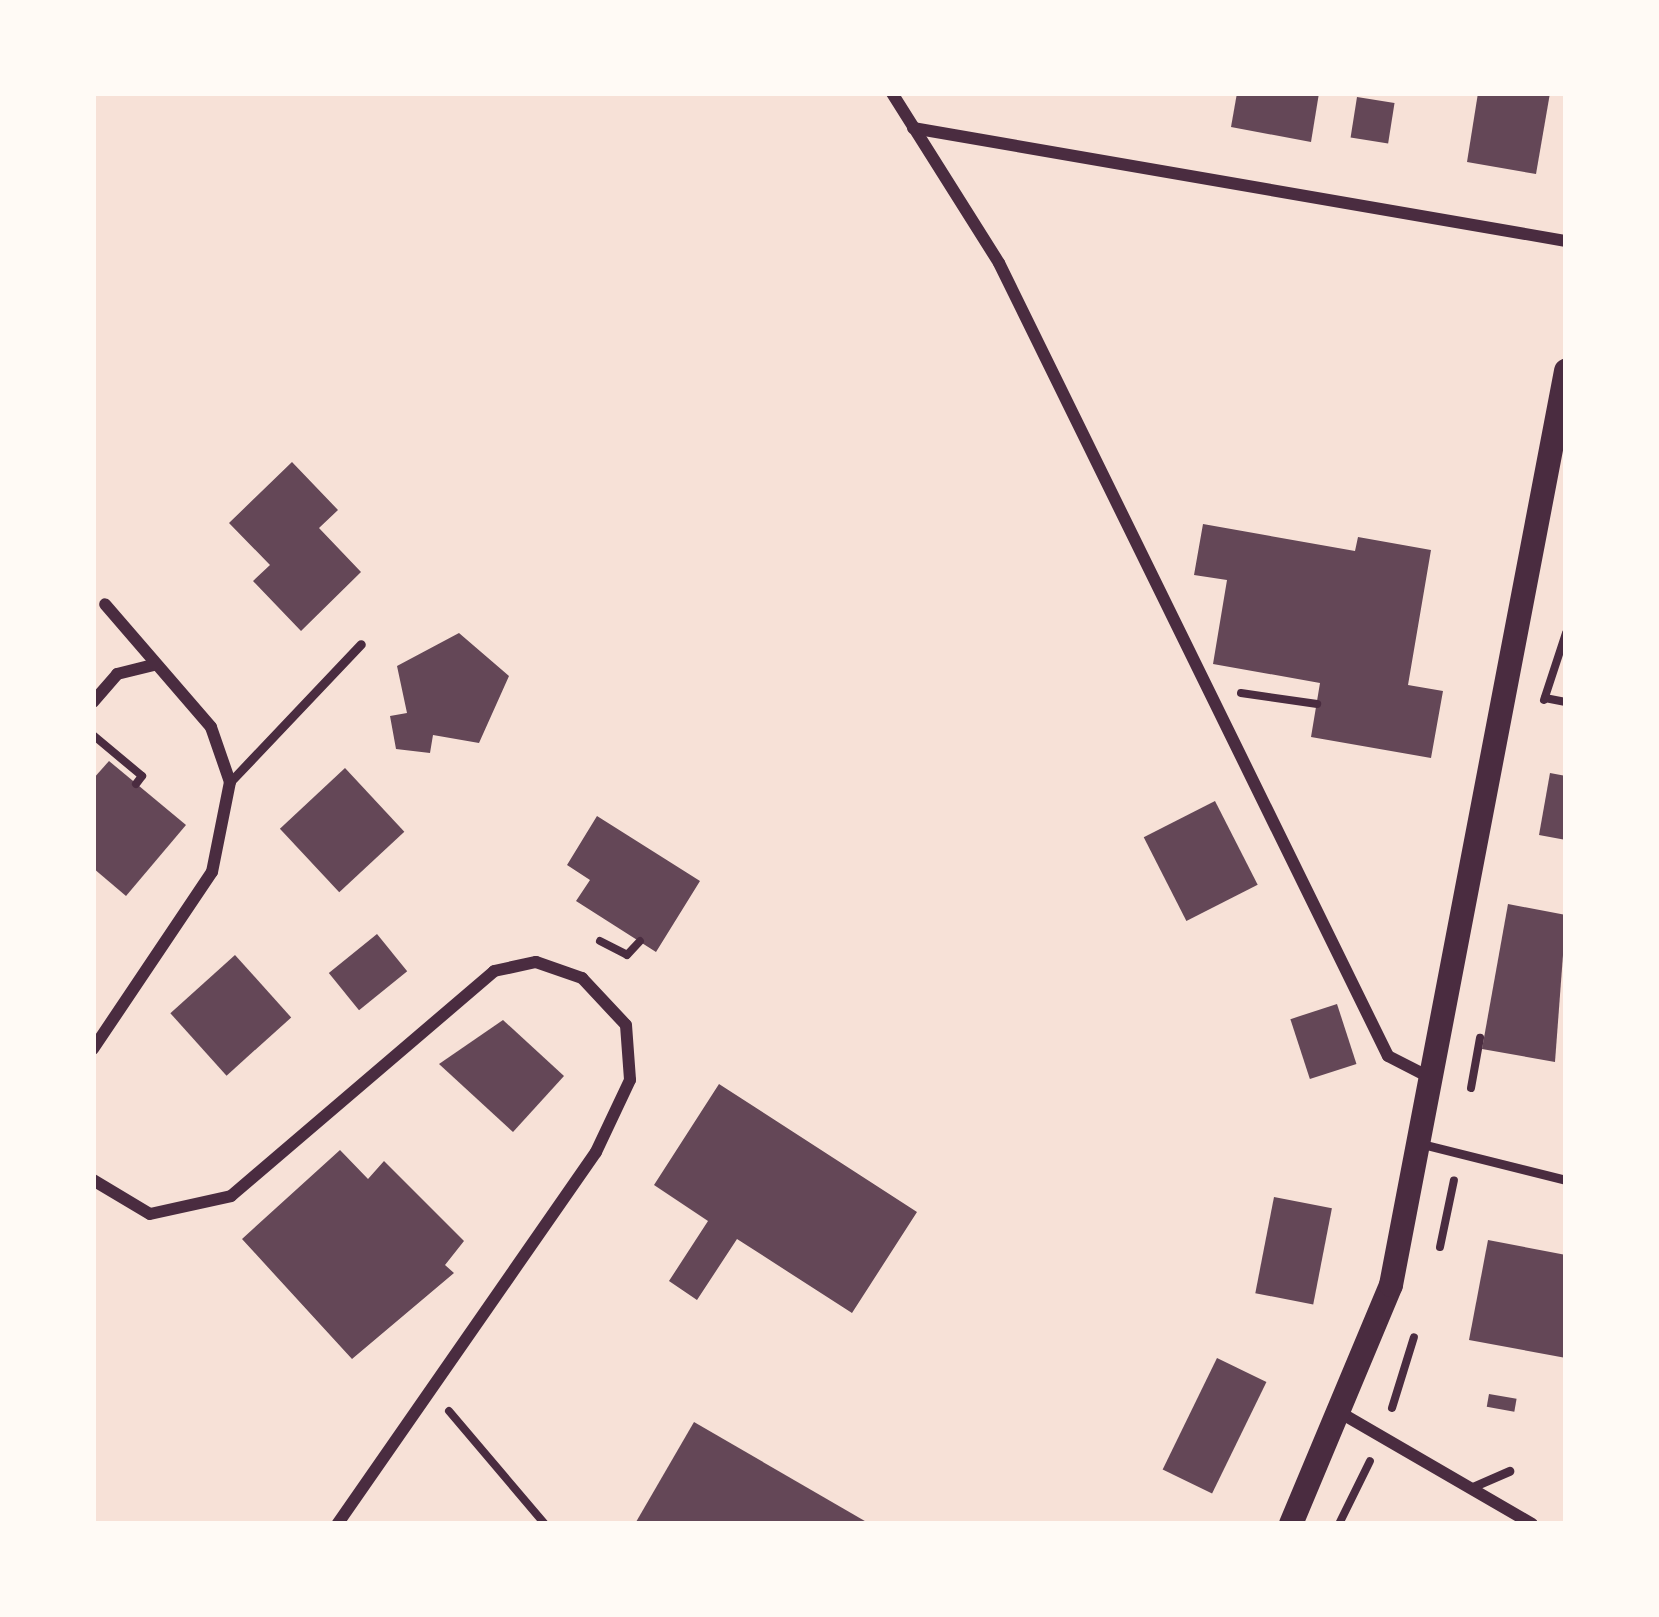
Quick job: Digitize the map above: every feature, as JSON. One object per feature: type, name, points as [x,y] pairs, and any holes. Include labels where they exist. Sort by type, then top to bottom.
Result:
[{"type":"main road","points":[[1292,1524],[1346,1415],[1422,1144],[1566,371]]},
{"type":"street","points":[[892,93],[999,263],[1388,1056],[1436,1081]]},
{"type":"street","points":[[913,128],[1566,241]]},
{"type":"street","points":[[93,1049],[212,872],[230,782],[211,727],[105,604]]},
{"type":"street","points":[[93,702],[117,674],[154,664]]},
{"type":"street","points":[[93,1180],[150,1214],[231,1196],[494,970],[536,962],[582,978],[626,1025],[630,1080],[602,1141],[337,1524]]},
{"type":"street","points":[[1346,1415],[1532,1524]]},
{"type":"lane","points":[[230,782],[361,644]]},
{"type":"lane","points":[[1422,1144],[1566,1180]]},
{"type":"lane","points":[[1470,1488],[1509,1471]]},
{"type":"path","points":[[1204,687],[1317,704]]},
{"type":"path","points":[[1545,698],[1566,702]]},
{"type":"path","points":[[93,735],[142,776],[136,784]]},
{"type":"path","points":[[600,941],[627,955],[640,941]]},
{"type":"path","points":[[450,1411],[545,1524]]},
{"type":"path","points":[[1339,1524],[1360,1483]]},
{"type":"building","points":[[1237,93],[1319,93],[1311,142],[1231,127]]},
{"type":"building","points":[[1478,93],[1550,93],[1536,174],[1467,162]]},
{"type":"building","points":[[1357,97],[1395,103],[1388,143],[1351,137]]},
{"type":"building","points":[[292,462],[338,510],[319,528],[361,572],[301,631],[253,581],[270,565],[229,523]]},
{"type":"building","points":[[1203,524],[1355,551],[1358,537],[1431,550],[1408,685],[1443,691],[1431,758],[1311,737],[1320,683],[1213,664],[1227,580],[1194,575]]},
{"type":"building","points":[[459,633],[509,676],[479,743],[433,735],[430,753],[396,749],[390,716],[407,713],[397,666]]},
{"type":"building","points":[[109,761],[186,825],[126,896],[93,868],[93,779]]},
{"type":"building","points":[[345,768],[404,832],[339,892],[280,829]]},
{"type":"building","points":[[1550,773],[1566,776],[1566,840],[1539,835]]},
{"type":"building","points":[[1215,801],[1258,885],[1186,921],[1144,837]]},
{"type":"building","points":[[597,816],[700,881],[656,952],[576,901],[590,880],[567,865]]},
{"type":"building","points":[[1508,904],[1566,915],[1555,1062],[1482,1049]]},
{"type":"building","points":[[377,934],[407,971],[359,1010],[329,973]]},
{"type":"building","points":[[235,955],[291,1017],[227,1076],[170,1013]]},
{"type":"building","points":[[1337,1004],[1356,1064],[1310,1079],[1290,1019]]},
{"type":"building","points":[[503,1020],[564,1076],[513,1132],[439,1064]]},
{"type":"building","points":[[719,1084],[917,1212],[852,1313],[737,1239],[697,1300],[669,1281],[708,1221],[654,1185]]},
{"type":"building","points":[[340,1150],[368,1179],[384,1161],[464,1241],[445,1265],[454,1273],[352,1359],[242,1239]]},
{"type":"building","points":[[1274,1197],[1332,1208],[1313,1304],[1255,1293]]},
{"type":"building","points":[[1488,1240],[1566,1255],[1566,1358],[1469,1340]]},
{"type":"building","points":[[1217,1358],[1266,1382],[1212,1494],[1163,1469]]},
{"type":"building","points":[[1489,1394],[1517,1399],[1514,1412],[1487,1407]]},
{"type":"building","points":[[694,1422],[870,1524],[636,1522]]}]
